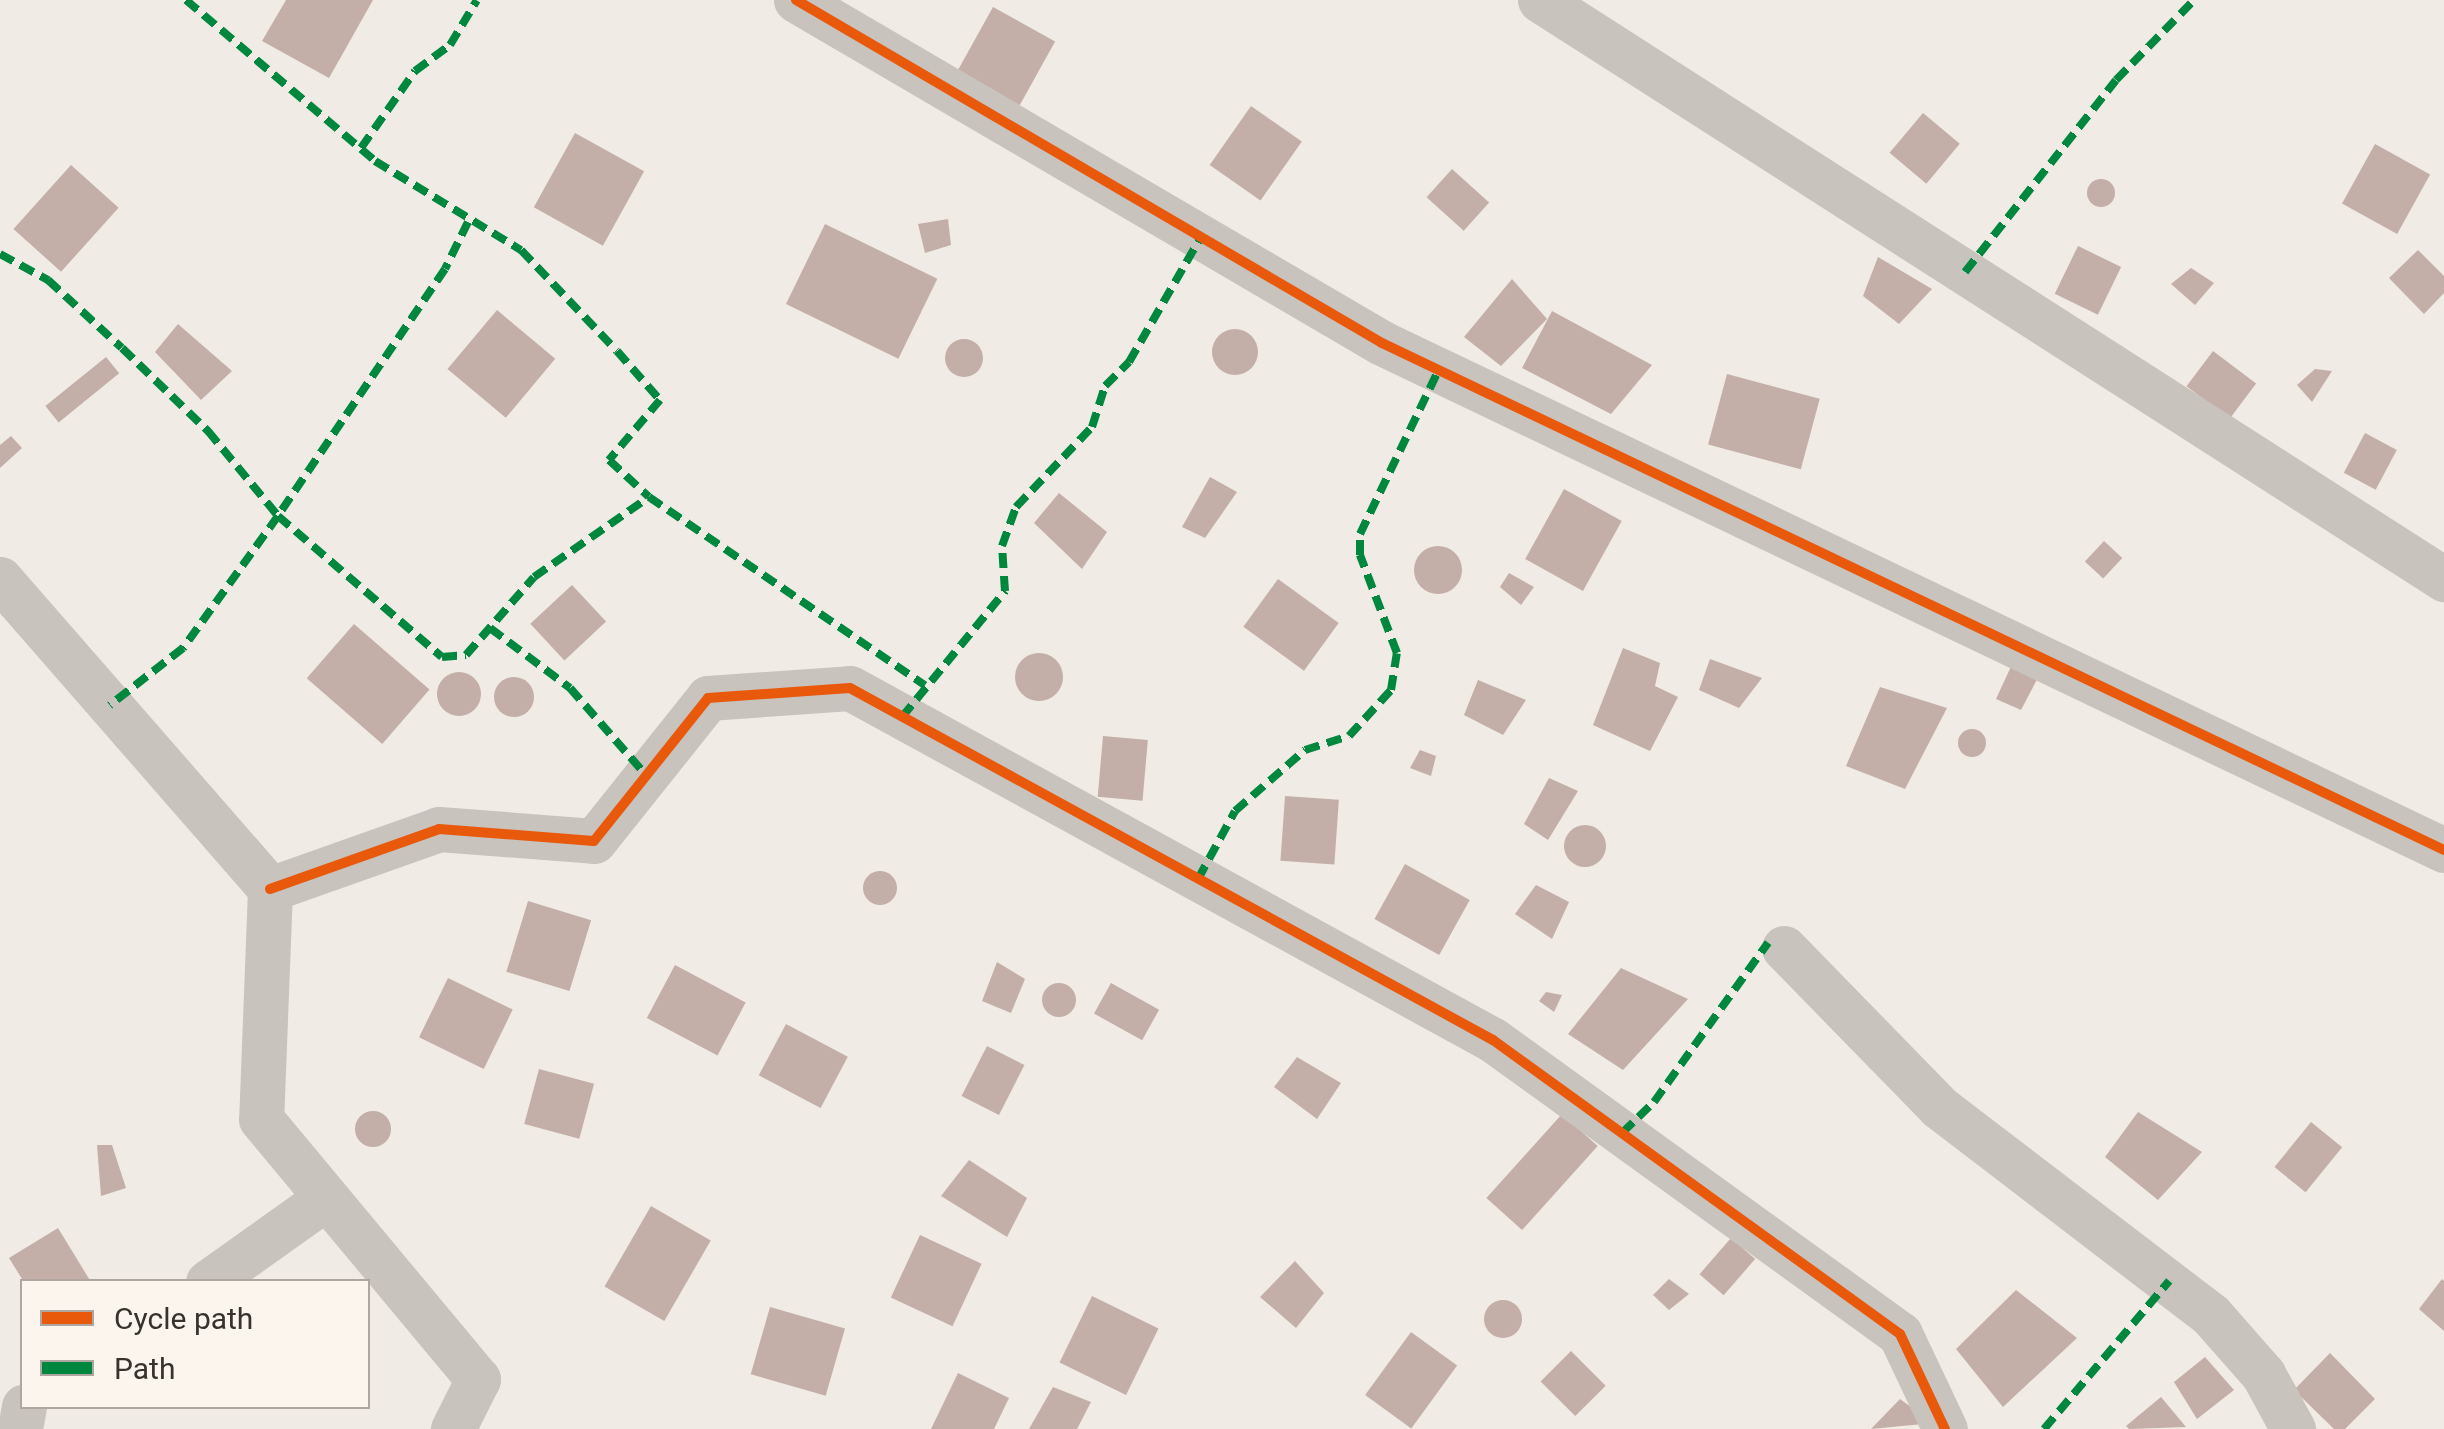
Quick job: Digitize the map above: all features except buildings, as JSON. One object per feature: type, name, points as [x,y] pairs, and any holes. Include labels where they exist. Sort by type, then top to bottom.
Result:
[{"type":"street","points":[[796,0],[1382,342],[2444,850]]},
{"type":"street","points":[[1540,0],[2444,578]]},
{"type":"street","points":[[0,579],[270,890],[261,1119],[478,1379],[453,1429]]},
{"type":"street","points":[[270,890],[439,829],[594,841],[708,698],[850,688],[1494,1040],[1900,1334],[1945,1429]]},
{"type":"street","points":[[1784,948],[1939,1107],[2211,1315],[2264,1374],[2293,1429]]},
{"type":"street","points":[[212,1279],[326,1198]]},
{"type":"marked path","points":[[186,0],[375,161],[521,250],[617,351],[660,400],[609,460],[649,497],[925,685]]},
{"type":"marked path","points":[[361,148],[415,71],[450,45],[477,0]]},
{"type":"marked path","points":[[1965,272],[2116,80],[2194,0]]},
{"type":"marked path","points":[[468,222],[445,269],[278,516],[442,657],[466,655],[534,577],[649,497]]},
{"type":"marked path","points":[[902,717],[1005,591],[1002,546],[1016,507],[1092,427],[1105,386],[1129,362],[1201,237]]},
{"type":"marked path","points":[[0,254],[48,280],[122,348],[208,431],[278,516],[183,648],[110,705]]},
{"type":"marked path","points":[[1198,879],[1235,811],[1305,750],[1349,736],[1391,690],[1397,653],[1360,555],[1360,534],[1439,369]]},
{"type":"marked path","points":[[490,628],[570,688],[646,775]]},
{"type":"marked path","points":[[1622,1133],[1654,1102],[1768,943]]},
{"type":"marked path","points":[[2044,1429],[2169,1281]]},
{"type":"cycle path","points":[[796,0],[1382,343],[2444,850]]},
{"type":"cycle path","points":[[270,889],[439,829],[594,841],[708,698],[850,688],[1493,1040],[1900,1334],[1945,1429]]}]
